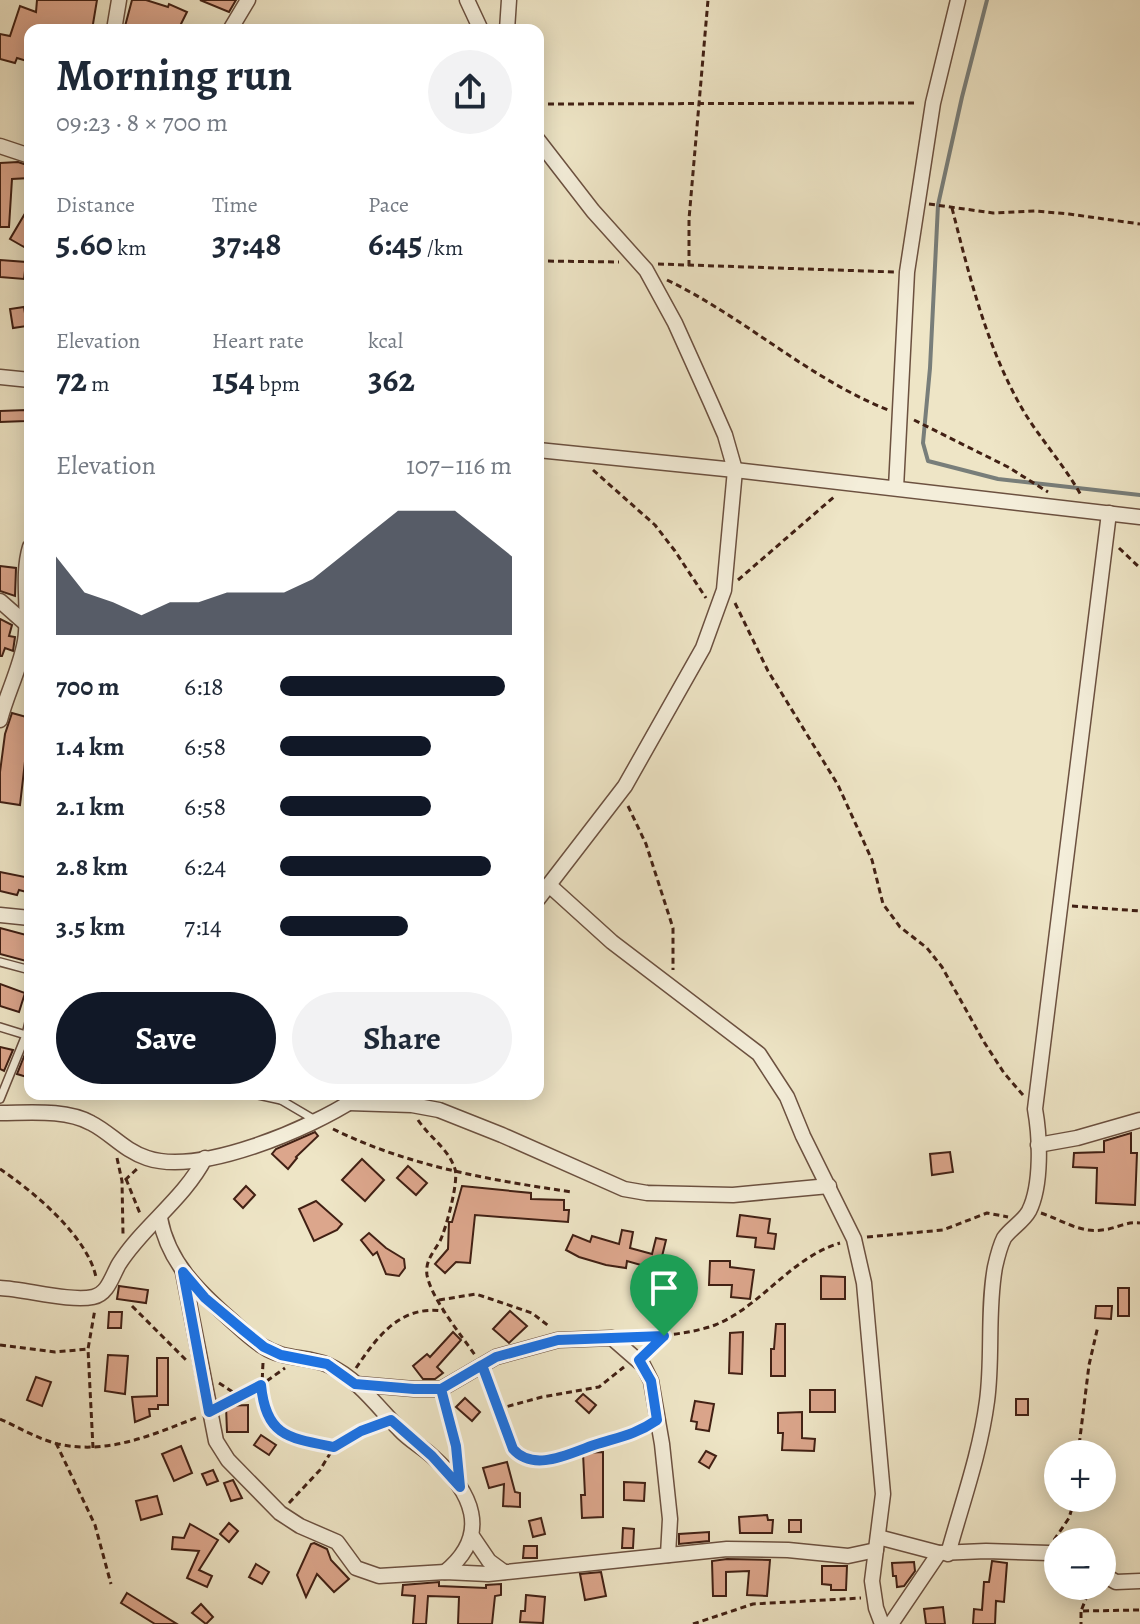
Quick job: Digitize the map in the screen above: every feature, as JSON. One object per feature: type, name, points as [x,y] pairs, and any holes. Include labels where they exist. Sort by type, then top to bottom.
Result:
[{"type":"street","points":[[115,24],[119,0]]},
{"type":"street","points":[[234,24],[248,0]]},
{"type":"street","points":[[467,0],[478,24]]},
{"type":"street","points":[[507,24],[509,0]]},
{"type":"street","points":[[896,488],[907,272],[933,103],[958,0]]},
{"type":"street","points":[[0,146],[24,154]]},
{"type":"street","points":[[544,148],[593,211],[644,266],[675,323],[711,403],[735,470],[727,589],[703,648],[621,791],[544,891]]},
{"type":"street","points":[[0,377],[24,379]]},
{"type":"street","points":[[544,451],[1140,517]]},
{"type":"street","points":[[891,1624],[943,1554],[982,1434],[995,1267],[1005,1237],[1026,1215],[1035,1183],[1038,1145],[1035,1109],[1109,513]]},
{"type":"street","points":[[0,601],[24,622]]},
{"type":"street","points":[[0,716],[21,655],[24,631]]},
{"type":"street","points":[[549,885],[612,942],[759,1054],[787,1097],[854,1239],[864,1283],[883,1494],[872,1581],[873,1596],[882,1624]]},
{"type":"street","points":[[0,915],[24,917]]},
{"type":"street","points":[[0,1113],[72,1116],[94,1124],[108,1137],[149,1158],[179,1161],[240,1151],[315,1120],[353,1100]]},
{"type":"street","points":[[349,1103],[412,1105],[439,1110],[624,1189],[647,1193],[733,1195],[829,1186]]},
{"type":"street","points":[[1038,1145],[1077,1138],[1140,1120]]},
{"type":"street","points":[[0,1288],[75,1297],[99,1295],[123,1258],[198,1171],[205,1158]]},
{"type":"street","points":[[155,1223],[183,1272],[205,1298],[264,1347],[281,1355],[327,1364],[352,1381],[432,1456],[460,1487],[473,1518],[472,1536],[465,1552],[445,1572]]},
{"type":"street","points":[[183,1272],[216,1441],[228,1460],[280,1513],[300,1526],[337,1542],[356,1568],[363,1572],[379,1576],[504,1572],[668,1555],[766,1549],[848,1556],[877,1544],[943,1554],[986,1551],[1044,1555]]},
{"type":"street","points":[[352,1381],[414,1389],[441,1389],[496,1357],[571,1338],[612,1338],[639,1360],[651,1381],[670,1519],[668,1555]]},
{"type":"street","points":[[472,1536],[489,1561],[504,1572]]},
{"type":"street","points":[[1116,1582],[1140,1581]]},
{"type":"lane","points":[[0,962],[24,968]]},
{"type":"lane","points":[[0,1027],[24,1035]]},
{"type":"lane","points":[[0,1099],[24,1045]]},
{"type":"lane","points":[[285,1100],[315,1120]]},
{"type":"path","points":[[689,266],[689,219],[708,0]]},
{"type":"path","points":[[544,104],[933,103]]},
{"type":"path","points":[[918,202],[993,213],[1035,211],[1140,224]]},
{"type":"path","points":[[952,208],[967,267],[1000,368],[1021,408],[1077,488],[1089,511]]},
{"type":"path","points":[[544,261],[907,272]]},
{"type":"path","points":[[644,266],[844,390],[923,424],[1008,467],[1069,508]]},
{"type":"path","points":[[575,454],[655,525],[683,561],[716,615]]},
{"type":"path","points":[[851,483],[727,589],[758,654],[838,785],[872,860],[876,887],[883,904],[900,927],[927,948],[942,967],[1004,1073],[1035,1109]]},
{"type":"path","points":[[1106,539],[1124,551],[1140,568]]},
{"type":"path","points":[[621,791],[646,844],[673,928],[674,987]]},
{"type":"path","points":[[1059,906],[1140,911]]},
{"type":"path","points":[[412,1105],[418,1120],[448,1153],[457,1173],[445,1225],[426,1264],[429,1282],[443,1311],[482,1365],[506,1435],[519,1456],[544,1460],[568,1456],[641,1431],[657,1420]]},
{"type":"path","points":[[315,1120],[382,1149],[457,1173],[572,1192]]},
{"type":"path","points":[[108,1137],[135,1204],[155,1223]]},
{"type":"path","points":[[123,1258],[124,1180],[149,1158]]},
{"type":"path","points":[[0,1169],[38,1195],[81,1245],[93,1264],[99,1295],[88,1349],[93,1448]]},
{"type":"path","points":[[612,1338],[664,1336],[716,1324],[767,1291],[811,1254],[854,1239],[943,1230],[987,1213],[1026,1215],[1083,1230],[1100,1231],[1126,1223],[1140,1223]]},
{"type":"path","points":[[439,1300],[476,1294],[532,1313],[549,1327],[571,1338]]},
{"type":"path","points":[[352,1381],[373,1342],[392,1323],[410,1316],[443,1311]]},
{"type":"path","points":[[1080,1440],[1089,1365],[1098,1326]]},
{"type":"path","points":[[497,1409],[599,1387],[624,1366],[639,1360],[664,1336]]},
{"type":"path","points":[[0,1345],[55,1352],[88,1349]]},
{"type":"path","points":[[264,1347],[261,1385],[263,1406],[269,1420],[280,1432],[306,1442],[334,1447]]},
{"type":"path","points":[[0,1419],[56,1443],[93,1448],[141,1439],[209,1412],[261,1385],[299,1359]]},
{"type":"path","points":[[441,1389],[458,1459]]},
{"type":"path","points":[[280,1513],[320,1470],[334,1447],[361,1431],[391,1420]]},
{"type":"path","points":[[56,1443],[95,1525],[111,1584]]},
{"type":"path","points":[[693,1624],[753,1604],[873,1596]]},
{"type":"path","points":[[1081,1624],[1085,1600]]},
{"type":"path","points":[[1081,1611],[1140,1610]]},
{"type":"building","points":[[37,0],[97,0],[93,24],[24,24],[24,60],[17,58],[15,63],[0,59],[0,34],[10,36],[20,6],[36,12]]},
{"type":"building","points":[[132,0],[146,0],[168,7],[169,4],[187,12],[181,24],[126,24]]},
{"type":"building","points":[[200,0],[236,0],[229,12]]},
{"type":"building","points":[[0,163],[24,164],[24,178],[12,179],[9,227],[0,227]]},
{"type":"building","points":[[24,215],[24,247],[10,239]]},
{"type":"building","points":[[0,260],[24,262],[24,279],[0,277]]},
{"type":"building","points":[[24,307],[24,326],[13,328],[10,309]]},
{"type":"building","points":[[24,410],[24,421],[0,422],[0,411]]},
{"type":"building","points":[[0,566],[16,568],[15,596],[0,591]]},
{"type":"building","points":[[0,619],[12,625],[9,636],[15,637],[13,651],[5,648],[2,656],[0,656]]},
{"type":"building","points":[[12,713],[24,716],[24,770],[20,805],[0,802],[5,734]]},
{"type":"building","points":[[0,872],[24,877],[24,891],[19,890],[17,895],[0,891]]},
{"type":"building","points":[[0,928],[24,934],[24,960],[0,954]]},
{"type":"building","points":[[0,984],[24,993],[19,1012],[0,1006]]},
{"type":"building","points":[[0,1047],[13,1050],[4,1071],[0,1069]]},
{"type":"building","points":[[24,1056],[24,1076],[17,1074]]},
{"type":"building","points":[[315,1132],[318,1136],[288,1169],[272,1154],[276,1149]]},
{"type":"building","points":[[1131,1133],[1131,1153],[1137,1153],[1135,1205],[1096,1203],[1097,1168],[1073,1167],[1074,1153],[1104,1152],[1104,1141]]},
{"type":"building","points":[[950,1152],[953,1172],[932,1175],[930,1154]]},
{"type":"building","points":[[362,1159],[384,1180],[365,1201],[342,1180]]},
{"type":"building","points":[[408,1166],[427,1183],[416,1195],[397,1178]]},
{"type":"building","points":[[246,1186],[255,1195],[243,1208],[234,1199]]},
{"type":"building","points":[[462,1186],[531,1193],[531,1199],[564,1200],[564,1210],[569,1210],[568,1222],[475,1215],[470,1263],[456,1262],[445,1273],[435,1264],[448,1249],[449,1222],[452,1222]]},
{"type":"building","points":[[316,1201],[342,1224],[337,1230],[314,1241],[299,1209]]},
{"type":"building","points":[[740,1215],[770,1219],[768,1233],[776,1234],[774,1249],[755,1247],[756,1238],[737,1236]]},
{"type":"building","points":[[622,1230],[633,1232],[630,1248],[652,1254],[656,1238],[666,1240],[658,1273],[627,1261],[626,1268],[606,1265],[566,1250],[573,1235],[590,1242],[592,1236],[619,1244]]},
{"type":"building","points":[[369,1233],[404,1259],[405,1268],[399,1276],[386,1274],[377,1252],[373,1255],[361,1240]]},
{"type":"building","points":[[710,1261],[730,1261],[730,1267],[754,1270],[750,1299],[731,1297],[732,1285],[709,1285]]},
{"type":"building","points":[[821,1276],[845,1277],[845,1299],[821,1299]]},
{"type":"building","points":[[119,1286],[148,1290],[146,1303],[117,1299]]},
{"type":"building","points":[[1118,1288],[1129,1288],[1129,1316],[1118,1316]]},
{"type":"building","points":[[1096,1306],[1112,1306],[1111,1319],[1095,1318]]},
{"type":"building","points":[[510,1311],[527,1326],[509,1343],[493,1329]]},
{"type":"building","points":[[109,1312],[122,1312],[121,1328],[108,1328]]},
{"type":"building","points":[[776,1324],[785,1324],[785,1376],[771,1376],[771,1349],[774,1349]]},
{"type":"building","points":[[453,1332],[461,1340],[437,1367],[443,1373],[435,1379],[423,1379],[413,1366],[427,1354],[430,1357]]},
{"type":"building","points":[[743,1332],[742,1374],[729,1373],[730,1333]]},
{"type":"building","points":[[108,1355],[128,1356],[125,1394],[105,1391]]},
{"type":"building","points":[[157,1358],[168,1358],[168,1405],[149,1409],[150,1416],[135,1422],[132,1397],[157,1396]]},
{"type":"building","points":[[36,1377],[51,1382],[42,1406],[27,1400]]},
{"type":"building","points":[[810,1390],[835,1390],[835,1412],[810,1412]]},
{"type":"building","points":[[583,1394],[596,1405],[589,1413],[576,1401]]},
{"type":"building","points":[[465,1398],[480,1412],[472,1421],[456,1407]]},
{"type":"building","points":[[1016,1399],[1028,1399],[1028,1415],[1016,1415]]},
{"type":"building","points":[[695,1401],[714,1404],[709,1431],[696,1429],[697,1422],[691,1421]]},
{"type":"building","points":[[248,1405],[248,1432],[227,1432],[226,1406]]},
{"type":"building","points":[[802,1412],[802,1438],[815,1439],[814,1451],[782,1450],[783,1433],[778,1433],[778,1413]]},
{"type":"building","points":[[261,1435],[276,1445],[269,1455],[254,1445]]},
{"type":"building","points":[[181,1446],[192,1473],[174,1481],[162,1454]]},
{"type":"building","points":[[706,1451],[716,1456],[709,1468],[699,1462]]},
{"type":"building","points":[[603,1452],[603,1517],[582,1518],[581,1495],[585,1495],[583,1453]]},
{"type":"building","points":[[507,1462],[515,1492],[520,1493],[520,1507],[503,1506],[504,1484],[489,1488],[483,1468]]},
{"type":"building","points":[[213,1470],[218,1481],[207,1485],[202,1474]]},
{"type":"building","points":[[233,1480],[242,1498],[231,1501],[224,1483]]},
{"type":"building","points":[[624,1482],[645,1483],[644,1501],[624,1500]]},
{"type":"building","points":[[157,1496],[162,1514],[141,1520],[136,1501]]},
{"type":"building","points":[[767,1515],[768,1520],[773,1520],[772,1533],[740,1533],[739,1517]]},
{"type":"building","points":[[541,1518],[545,1534],[533,1537],[529,1521]]},
{"type":"building","points":[[789,1520],[801,1520],[801,1532],[789,1532]]},
{"type":"building","points":[[229,1523],[238,1531],[229,1542],[220,1534]]},
{"type":"building","points":[[190,1524],[218,1540],[199,1570],[212,1576],[207,1587],[187,1578],[199,1551],[172,1549],[173,1537],[184,1538]]},
{"type":"building","points":[[623,1528],[634,1529],[633,1548],[622,1548]]},
{"type":"building","points":[[709,1532],[709,1541],[679,1544],[679,1534]]},
{"type":"building","points":[[314,1543],[327,1549],[331,1560],[349,1579],[334,1592],[317,1574],[306,1597],[297,1575]]},
{"type":"building","points":[[524,1546],[537,1546],[537,1558],[523,1558]]},
{"type":"building","points":[[770,1560],[767,1596],[747,1595],[749,1571],[726,1572],[726,1596],[713,1596],[712,1561]]},
{"type":"building","points":[[992,1561],[1007,1563],[1004,1602],[996,1601],[995,1624],[973,1624],[974,1609],[982,1610],[984,1582],[989,1582]]},
{"type":"building","points":[[914,1562],[915,1571],[904,1586],[897,1587],[892,1563]]},
{"type":"building","points":[[256,1564],[269,1572],[262,1584],[249,1577]]},
{"type":"building","points":[[822,1566],[847,1566],[846,1590],[831,1590],[831,1585],[822,1584]]},
{"type":"building","points":[[601,1572],[606,1596],[585,1600],[580,1574]]},
{"type":"building","points":[[439,1582],[439,1586],[486,1588],[486,1585],[501,1584],[501,1595],[495,1596],[492,1624],[458,1624],[459,1597],[428,1596],[426,1624],[413,1624],[415,1596],[402,1595],[403,1585]]},
{"type":"building","points":[[127,1593],[177,1624],[155,1624],[121,1603]]},
{"type":"building","points":[[526,1595],[545,1597],[543,1623],[520,1622],[521,1611],[525,1611]]},
{"type":"building","points":[[201,1604],[213,1617],[206,1624],[192,1613]]},
{"type":"building","points":[[943,1607],[945,1624],[926,1624],[924,1609]]},
{"type":"waterway","points":[[987,0],[938,205],[923,443],[928,461],[998,479],[1140,495]]},
{"type":"route","points":[[664,1336],[558,1340],[496,1357],[482,1365],[450,1386],[441,1389],[355,1384],[327,1364],[281,1355],[264,1347],[205,1298],[183,1272],[209,1412],[261,1385],[263,1406],[269,1420],[280,1432],[306,1442],[334,1447],[352,1435],[391,1420],[401,1432],[432,1456],[460,1487],[456,1446],[441,1389],[482,1365],[506,1435],[519,1456],[544,1460],[568,1456],[641,1431],[657,1420],[651,1381],[639,1360],[664,1336]]}]
